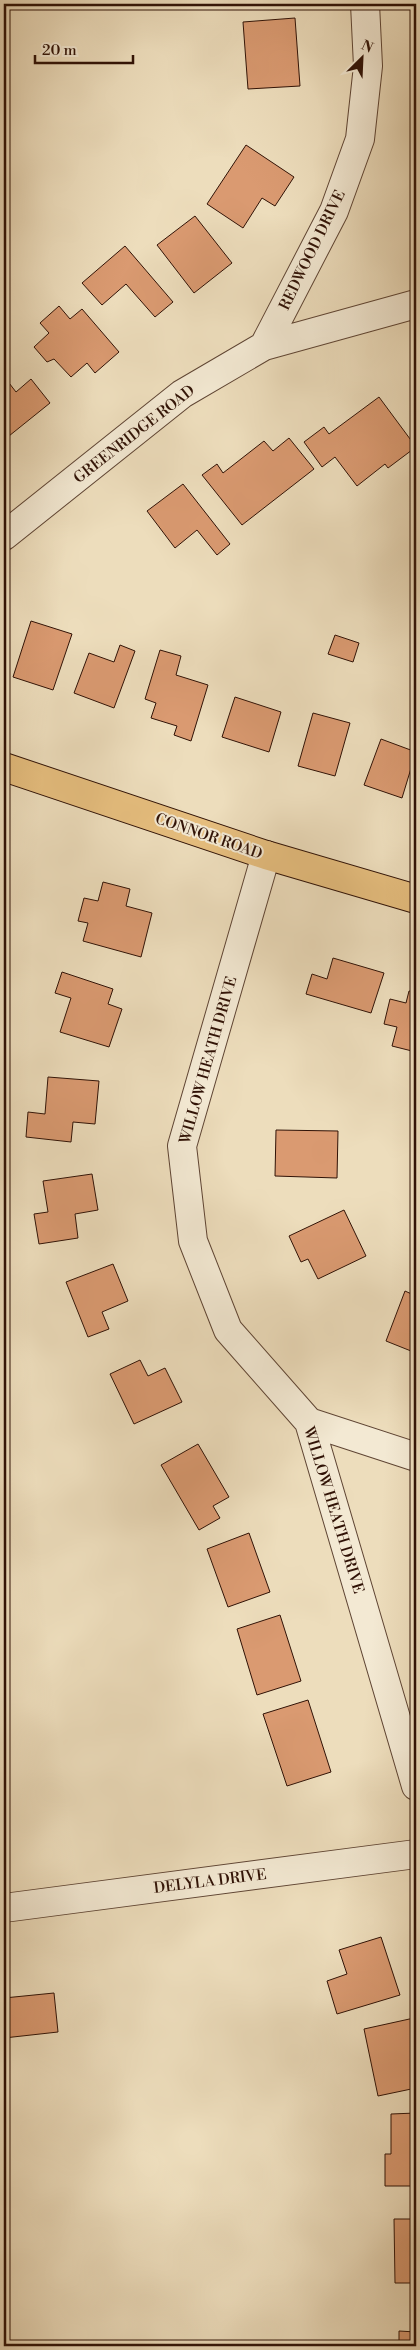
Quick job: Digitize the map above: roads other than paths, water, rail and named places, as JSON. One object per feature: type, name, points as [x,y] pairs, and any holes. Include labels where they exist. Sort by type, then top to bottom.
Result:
[{"type":"main road","name":"CONNOR ROAD","points":[[4,767],[266,855],[416,899]]},
{"type":"street","name":"REDWOOD DRIVE","points":[[264,346],[334,211],[360,139],[368,66],[365,4]]},
{"type":"street","name":"GREENRIDGE ROAD","points":[[4,536],[182,394],[264,346],[416,304]]},
{"type":"street","name":"WILLOW HEATH DRIVE","points":[[266,855],[182,1146],[193,1241],[228,1330],[309,1422],[416,1786]]},
{"type":"street","points":[[309,1422],[416,1457]]},
{"type":"street","name":"DELYLA DRIVE","points":[[4,1908],[416,1854]]}]
